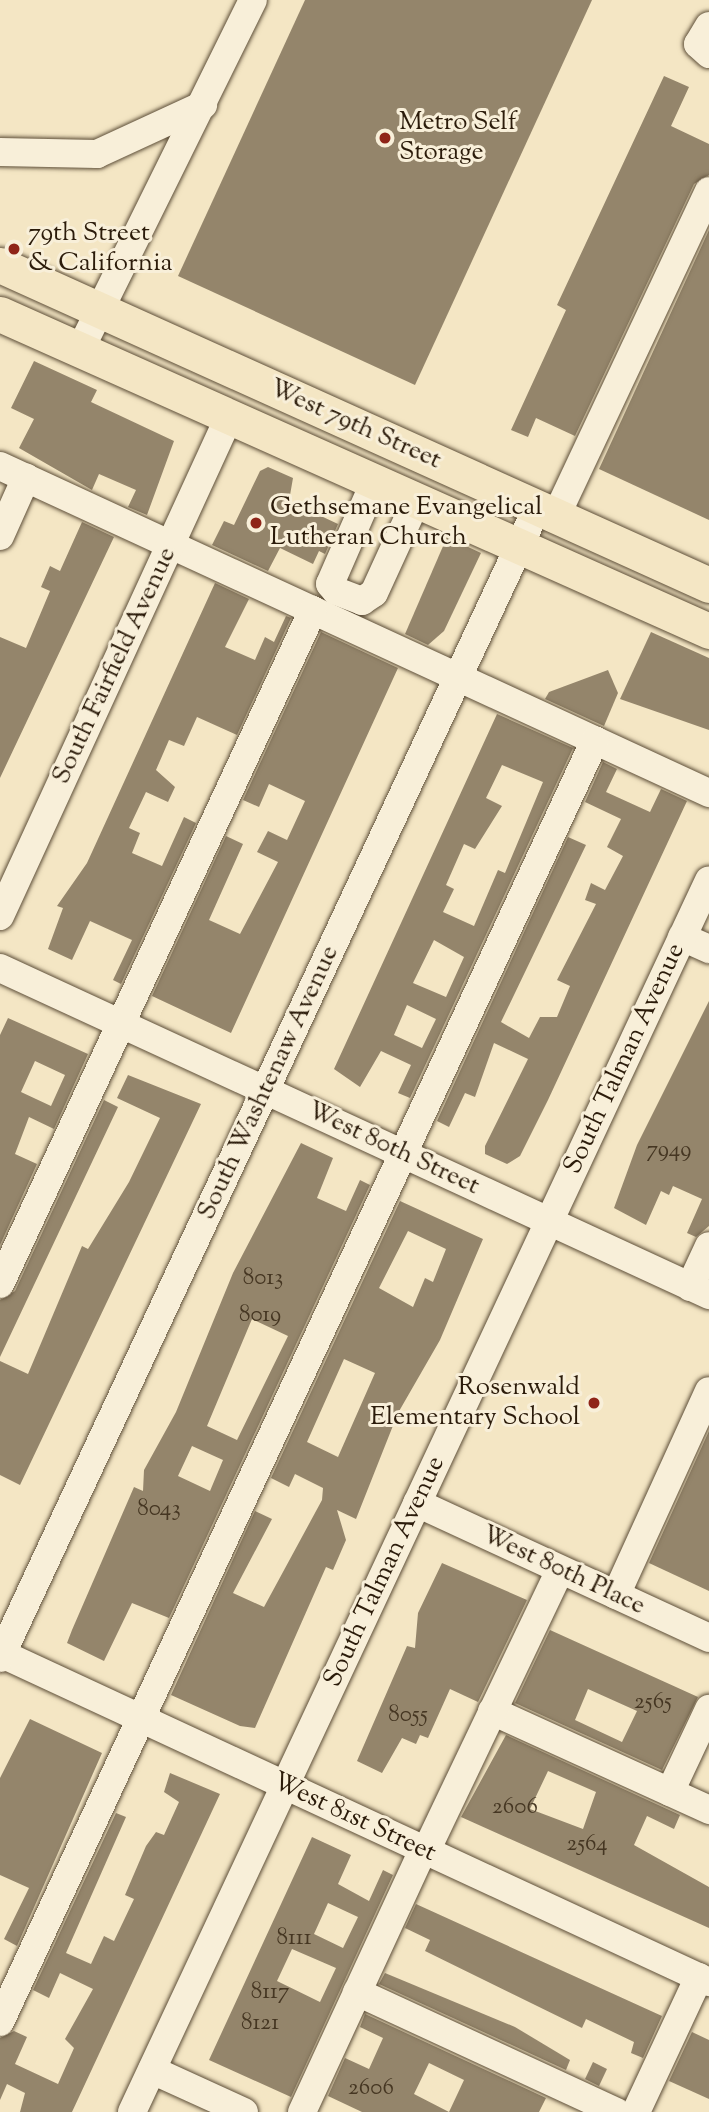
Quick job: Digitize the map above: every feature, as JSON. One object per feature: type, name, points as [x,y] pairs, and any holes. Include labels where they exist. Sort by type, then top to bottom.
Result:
[{"type":"main road","name":"West 79th Street","points":[[0,265],[709,585]]},
{"type":"main road","name":"West 79th Street","points":[[0,314],[520,544],[709,631]]},
{"type":"street","points":[[80,350],[253,0]]},
{"type":"street","points":[[709,26],[698,44],[709,54]]},
{"type":"street","points":[[0,152],[97,154],[203,105]]},
{"type":"street","name":"South Washtenaw Avenue","points":[[1,1655],[520,544],[547,512],[709,192]]},
{"type":"street","name":"South Fairfield Avenue","points":[[0,916],[229,417]]},
{"type":"street","points":[[0,466],[709,793]]},
{"type":"street","points":[[0,536],[26,478]]},
{"type":"street","points":[[375,481],[330,584],[336,591],[362,601],[374,593],[417,499]]},
{"type":"street","points":[[0,1284],[313,610]]},
{"type":"street","points":[[0,2022],[406,1155],[595,740]]},
{"type":"street","name":"South Talman Avenue","points":[[132,2112],[709,880]]},
{"type":"street","points":[[682,937],[709,949]]},
{"type":"street","name":"West 80th Street","points":[[0,968],[700,1291]]},
{"type":"street","points":[[700,1291],[709,1246]]},
{"type":"street","points":[[616,1595],[709,1391]]},
{"type":"street","name":"West 80th Place","points":[[417,1503],[709,1638]]},
{"type":"street","points":[[302,2112],[560,1570]]},
{"type":"street","name":"West 81st Street","points":[[1,1655],[704,1979]]},
{"type":"street","points":[[670,1792],[709,1709]]},
{"type":"street","points":[[492,1711],[709,1810]]},
{"type":"street","points":[[636,2112],[704,1979]]},
{"type":"street","points":[[357,1992],[617,2112]]},
{"type":"street","points":[[152,2070],[244,2112]]},
{"type":"building","name":"Metro Self Storage","points":[[305,0],[592,0],[415,385],[178,276]]},
{"type":"building","points":[[664,76],[689,87],[671,126],[709,144],[709,175],[694,184],[575,436],[536,418],[528,437],[511,430],[566,310],[557,305]]},
{"type":"building","points":[[709,230],[709,520],[599,469]]},
{"type":"building","points":[[34,361],[97,390],[91,402],[174,441],[147,515],[128,507],[136,490],[99,474],[92,490],[19,448],[34,419],[11,408]]},
{"type":"building","name":"Gethsemane Evangelical Lutheran Church","points":[[268,467],[293,478],[289,501],[338,524],[325,554],[319,551],[313,564],[280,548],[268,571],[212,545],[224,521],[234,525],[260,471]]},
{"type":"building","points":[[82,522],[114,537],[0,778],[0,637],[26,648],[50,591],[41,587],[50,566],[60,571]]},
{"type":"building","points":[[447,537],[481,553],[444,631],[428,645],[405,634]]},
{"type":"building","points":[[215,583],[249,599],[225,647],[255,660],[265,637],[274,642],[286,616],[291,618],[237,735],[197,717],[184,746],[169,740],[156,770],[175,787],[168,802],[146,792],[129,828],[140,833],[132,853],[162,866],[184,817],[196,823],[121,984],[113,980],[132,940],[90,921],[72,960],[48,949],[63,908],[57,906],[87,863]]},
{"type":"building","points":[[321,632],[398,668],[231,1033],[152,996],[226,836],[243,844],[209,920],[240,934],[278,862],[257,852],[268,831],[287,840],[305,801],[269,784],[259,807],[243,800]]},
{"type":"building","points":[[651,632],[709,658],[709,730],[620,699]]},
{"type":"building","points":[[608,670],[618,693],[604,726],[545,699],[549,692]]},
{"type":"building","points":[[497,714],[573,748],[410,1098],[398,1093],[411,1065],[381,1051],[360,1087],[334,1069]],"holes":[[[502,765],[543,782],[505,873],[498,870],[474,926],[443,912],[454,889],[446,885],[464,844],[475,849],[502,806],[486,798]],[[434,940],[464,957],[446,997],[413,983]],[[407,1005],[436,1019],[422,1048],[394,1035]]]},
{"type":"building","points":[[603,762],[617,769],[606,792],[650,812],[661,789],[687,801],[548,1100],[520,1156],[507,1164],[485,1154],[485,1146],[528,1059],[494,1043],[475,1097],[465,1093],[449,1127],[437,1121],[568,837],[586,845],[501,1022],[529,1038],[540,1017],[557,1017],[570,986],[557,980],[596,904],[585,900],[591,883],[605,890],[623,856],[607,847],[621,819],[585,802]]},
{"type":"building","points":[[709,1001],[709,1226],[696,1237],[687,1233],[702,1199],[673,1186],[669,1195],[661,1191],[646,1225],[614,1208],[637,1145]]},
{"type":"building","points":[[8,1018],[88,1054],[54,1129],[29,1117],[15,1154],[37,1164],[0,1245],[0,1035]],"holes":[[[35,1061],[65,1075],[51,1106],[21,1092]]]},
{"type":"building","points":[[128,1075],[201,1104],[20,1485],[0,1475],[0,1361],[28,1374],[82,1246],[88,1249],[129,1182],[160,1118],[117,1098]]},
{"type":"building","points":[[104,1100],[118,1107],[0,1357],[0,1300],[15,1291]]},
{"type":"building","points":[[301,1143],[333,1158],[317,1198],[346,1211],[360,1180],[370,1185],[169,1618],[132,1603],[104,1661],[67,1643],[134,1487],[143,1491],[144,1470],[176,1412],[233,1273]],"holes":[[[252,1319],[288,1336],[237,1440],[207,1426]],[[192,1446],[223,1460],[210,1491],[178,1476]]]},
{"type":"building","points":[[400,1201],[483,1239],[440,1340],[398,1413],[356,1519],[337,1510],[346,1540],[333,1570],[326,1567],[255,1728],[240,1726],[171,1695],[255,1511],[272,1519],[233,1593],[264,1607],[322,1500],[323,1488],[295,1474],[289,1487],[271,1478]],"holes":[[[408,1231],[446,1249],[433,1282],[425,1278],[413,1307],[379,1288]],[[344,1359],[375,1373],[338,1457],[307,1442]]]},
{"type":"building","points":[[709,1431],[709,1591],[649,1563]]},
{"type":"building","points":[[442,1563],[527,1600],[478,1702],[450,1689],[428,1738],[420,1735],[416,1744],[402,1738],[382,1773],[357,1761],[407,1646],[415,1648],[418,1613]]},
{"type":"building","points":[[550,1630],[698,1697],[662,1770],[515,1703]],"holes":[[[588,1689],[637,1711],[622,1742],[575,1720]]]},
{"type":"building","points":[[30,1719],[102,1753],[17,1946],[4,1939],[29,1888],[0,1875],[0,1778]]},
{"type":"building","points":[[506,1735],[680,1815],[674,1829],[647,1816],[634,1845],[709,1887],[709,1928],[461,1817]],"holes":[[[548,1771],[596,1792],[583,1829],[530,1809]]]},
{"type":"building","points":[[170,1773],[220,1794],[72,2112],[20,2112],[25,2093],[7,2084],[0,2100],[0,2038],[14,2031],[27,2037],[15,2064],[58,2084],[74,2048],[65,2039],[93,1989],[60,1973],[49,1998],[33,1990],[116,1813],[126,1817],[66,1953],[91,1964],[104,1936],[114,1941],[134,1899],[125,1895],[146,1846],[156,1832],[164,1835],[179,1802],[164,1792]]},
{"type":"building","points":[[312,1837],[351,1855],[338,1884],[369,1901],[383,1870],[393,1875],[291,2097],[209,2060]],"holes":[[[328,1903],[358,1917],[343,1948],[314,1934]],[[292,1949],[336,1968],[320,2002],[277,1981]]]},
{"type":"building","points":[[416,1904],[662,2016],[643,2058],[631,2053],[634,2042],[586,2019],[582,2028],[425,1951],[430,1940],[405,1928]]},
{"type":"building","points":[[385,1973],[515,2027],[570,2060],[566,2070],[379,1984]]},
{"type":"building","points":[[365,2014],[546,2098],[539,2112],[449,2112],[362,2112],[328,2096],[345,2058],[369,2069],[383,2038],[360,2027]],"holes":[[[429,2063],[464,2080],[449,2112],[414,2094]]]},
{"type":"building","points":[[692,2032],[709,2040],[709,2099],[669,2081]]},
{"type":"building","points":[[593,2062],[607,2069],[599,2086],[585,2079]]},
{"type":"place","name":"Metro Self Storage","points":[[385,138]]},
{"type":"place","name":"79th Street & California","points":[[14,249]]},
{"type":"place","name":"Gethsemane Evangelical Lutheran Church","points":[[256,523]]},
{"type":"place","name":"Rosenwald Elementary School","points":[[594,1403]]}]
